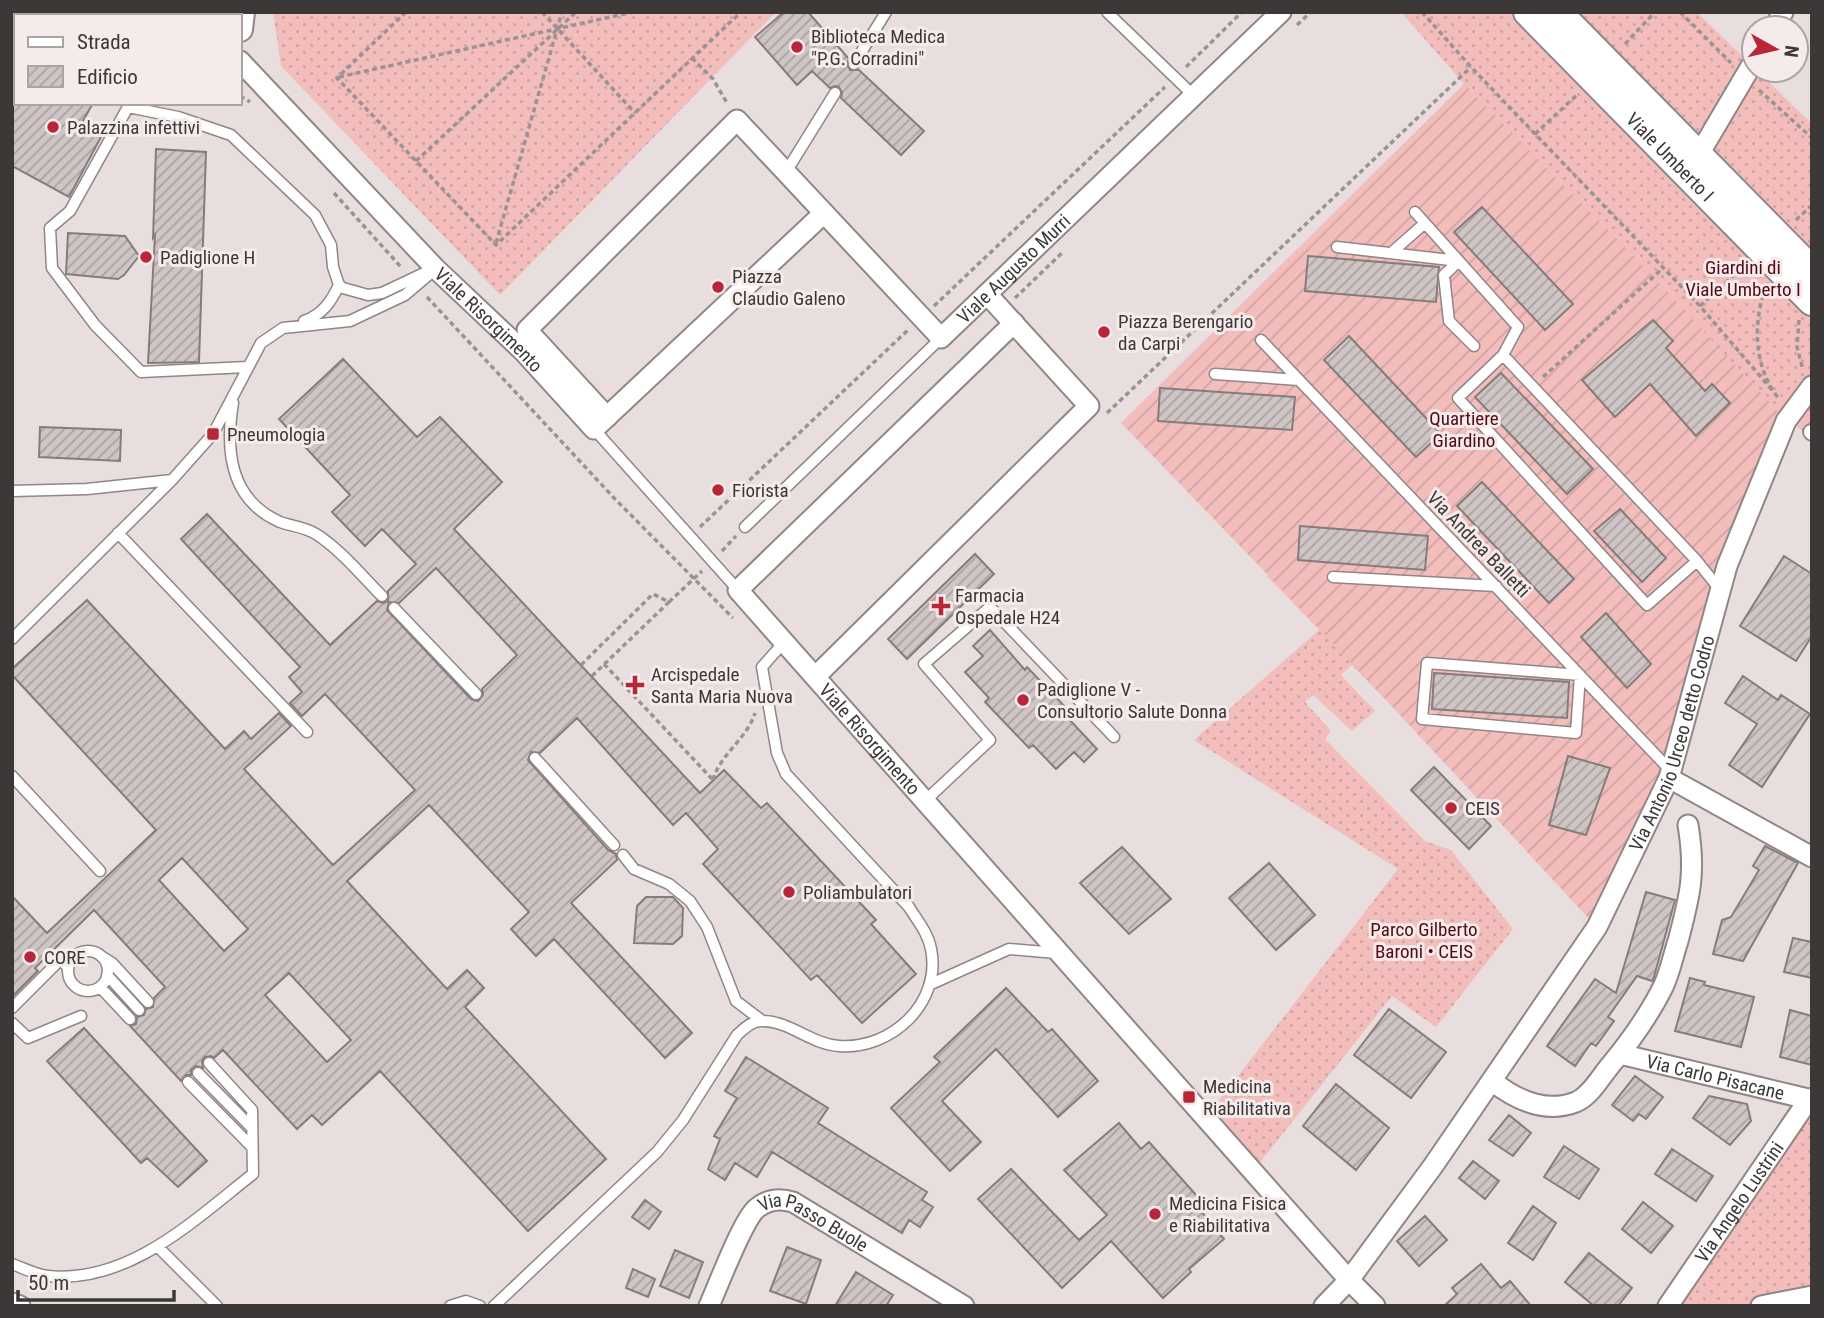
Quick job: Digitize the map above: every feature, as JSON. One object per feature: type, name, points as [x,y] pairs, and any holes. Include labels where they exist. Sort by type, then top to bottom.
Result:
[{"type":"main road","name":"Viale Umberto I","points":[[1528,12],[1812,302]]},
{"type":"main road","name":"Viale Umberto I","points":[[1558,12],[1812,271]]},
{"type":"street","name":"Viale Augusto Murri","points":[[941,338],[1281,12]]},
{"type":"street","name":"Viale Risorgimento","points":[[242,63],[435,268],[530,346],[600,423]]},
{"type":"street","points":[[1698,156],[1740,84]]},
{"type":"street","points":[[530,346],[527,330],[737,120],[941,338]]},
{"type":"street","points":[[600,423],[824,213]]},
{"type":"street","points":[[816,676],[850,641],[1095,413],[987,294]]},
{"type":"street","name":"Viale Augusto Murri","points":[[738,590],[1014,323]]},
{"type":"street","name":"Via Antonio Urceo detto Codro","points":[[1349,1280],[1492,1081],[1597,928],[1670,775],[1727,566],[1786,421],[1812,386]]},
{"type":"street","name":"Viale Risorgimento","points":[[738,590],[1349,1280],[1375,1306]]},
{"type":"street","points":[[1670,775],[1812,857]]},
{"type":"street","points":[[1492,1081],[1527,1103],[1556,1106],[1572,1103],[1586,1095],[1620,1054],[1663,988],[1670,969],[1690,895],[1693,863],[1688,825]]},
{"type":"street","name":"Via Carlo Pisacane","points":[[1620,1054],[1811,1100]]},
{"type":"street","name":"Via Angelo Lustrini","points":[[1668,1306],[1811,1100]]},
{"type":"street","name":"Via Passo Buole","points":[[709,1306],[748,1218],[765,1203],[780,1199],[793,1202],[956,1304]]},
{"type":"street","points":[[1324,1306],[1349,1280]]},
{"type":"street","points":[[1761,1306],[1812,1296]]},
{"type":"street","points":[[12,1303],[20,1306]]},
{"type":"lane","points":[[854,64],[886,12]]},
{"type":"lane","points":[[1107,12],[1194,96]]},
{"type":"lane","points":[[786,172],[835,93]]},
{"type":"lane","points":[[247,367],[141,372],[95,325],[52,268],[50,228],[70,211],[128,107],[141,107],[178,117],[231,135],[315,215],[331,245],[339,285],[331,301],[331,310],[335,318],[342,320]]},
{"type":"lane","points":[[1415,212],[1518,327],[1503,355],[1458,398],[1647,605],[1697,561]]},
{"type":"lane","points":[[1391,253],[1425,223]]},
{"type":"lane","points":[[1337,247],[1459,261]]},
{"type":"lane","points":[[1459,261],[1444,275],[1449,321],[1474,346]]},
{"type":"lane","points":[[283,328],[355,318],[394,301],[414,282],[435,268]]},
{"type":"lane","points":[[12,639],[172,480],[213,433],[261,343],[283,328],[316,317],[337,295],[353,292],[368,295],[382,293],[414,282]]},
{"type":"lane","points":[[339,285],[361,297],[362,311],[355,318]]},
{"type":"lane","name":"Viale Augusto Murri","points":[[745,527],[941,338]]},
{"type":"lane","name":"Via Andrea Balletti","points":[[1261,340],[1580,675],[1670,775]]},
{"type":"lane","points":[[1503,355],[1697,561],[1721,592]]},
{"type":"lane","points":[[1215,374],[1299,380]]},
{"type":"lane","points":[[234,397],[229,429],[232,469],[251,503],[279,521],[314,532],[383,596]]},
{"type":"lane","name":"Viale Risorgimento","points":[[600,423],[690,536],[738,590]]},
{"type":"lane","points":[[12,491],[87,489],[172,480]]},
{"type":"lane","points":[[118,533],[307,732]]},
{"type":"lane","points":[[1333,577],[1496,586]]},
{"type":"lane","points":[[926,800],[990,740],[924,664],[990,607],[1114,737]]},
{"type":"lane","points":[[394,608],[476,694]]},
{"type":"lane","points":[[622,855],[634,869],[669,884],[690,901],[707,927],[736,1001],[761,1020],[784,1024],[815,1041],[837,1046],[861,1046],[883,1038],[903,1026],[931,984],[931,945],[909,907],[786,774],[777,753],[762,667],[785,640]]},
{"type":"lane","points":[[1427,663],[1580,675],[1576,733],[1422,719],[1427,663]]},
{"type":"lane","points":[[535,758],[614,845]]},
{"type":"lane","points":[[12,776],[100,871]]},
{"type":"lane","points":[[931,984],[1009,949],[1060,953]]},
{"type":"lane","points":[[12,1008],[61,959],[68,968],[71,981],[81,990],[88,991],[100,986],[107,975],[107,963],[103,958],[99,954],[86,951],[74,957],[68,968]]},
{"type":"lane","points":[[103,958],[112,963],[148,1002]]},
{"type":"lane","points":[[107,975],[139,1010]]},
{"type":"lane","points":[[100,986],[130,1019]]},
{"type":"lane","points":[[12,1023],[28,1038],[81,1016]]},
{"type":"lane","points":[[495,1306],[657,1152],[683,1121],[737,1035],[748,1025],[761,1020]]},
{"type":"lane","points":[[12,1264],[46,1276],[89,1274],[137,1258],[158,1247],[253,1174],[252,1110],[209,1063]]},
{"type":"lane","points":[[198,1073],[252,1128]]},
{"type":"lane","points":[[188,1082],[253,1147]]},
{"type":"lane","points":[[158,1247],[217,1306]]},
{"type":"lane","points":[[450,1306],[466,1301],[480,1306]]},
{"type":"path","points":[[337,78],[406,12]]},
{"type":"path","points":[[542,12],[635,113]]},
{"type":"path","points":[[496,245],[562,12]]},
{"type":"path","points":[[416,161],[576,12]]},
{"type":"path","points":[[337,78],[633,12]]},
{"type":"path","points":[[496,245],[741,12]]},
{"type":"path","points":[[690,536],[1242,12]]},
{"type":"path","points":[[1422,12],[1471,67],[1700,306],[1784,405]]},
{"type":"path","points":[[1625,44],[1655,12]]},
{"type":"path","points":[[692,58],[713,79],[737,120]]},
{"type":"path","points":[[1095,413],[1471,67]]},
{"type":"path","points":[[337,78],[496,245]]},
{"type":"path","points":[[1535,134],[1582,90]]},
{"type":"path","points":[[242,97],[256,106]]},
{"type":"path","points":[[329,187],[615,499],[694,578],[592,676]]},
{"type":"path","points":[[1795,222],[1812,205]]},
{"type":"path","points":[[1700,306],[1749,261]]},
{"type":"path","points":[[1533,386],[1663,268]]},
{"type":"path","points":[[1768,282],[1759,306],[1756,340],[1760,362],[1772,390]]},
{"type":"path","points":[[712,561],[745,527]]},
{"type":"path","points":[[581,665],[653,594],[669,602]]},
{"type":"path","points":[[604,664],[713,779],[716,768],[751,724],[755,713],[755,677],[762,667]]},
{"type":"green space","points":[[273,12],[776,12],[500,295],[281,66]]},
{"type":"green space","name":"Giardini di Viale Umberto I","points":[[1401,12],[1697,12],[1740,54],[1740,84],[1771,84],[1812,124],[1812,438],[1782,416],[1306,241],[1464,84]]},
{"type":"green space","name":"Quartiere Giardino","points":[[1464,84],[1652,275],[1782,416],[1664,775],[1593,923],[1320,629],[1121,423]]},
{"type":"green space","name":"Parco Gilberto Baroni • CEIS","points":[[1267,576],[1480,586],[1411,726],[1352,665],[1341,675],[1375,711],[1352,731],[1313,695],[1305,702],[1331,731],[1325,739],[1425,841],[1451,850],[1513,929],[1436,1027],[1392,996],[1258,1165],[1211,1111],[1398,869],[1194,740],[1319,630]]},
{"type":"green space","points":[[1812,1100],[1812,1296],[1761,1306],[1668,1306]]},
{"type":"building","points":[[784,12],[808,12],[849,59],[847,64],[850,70],[859,70],[924,131],[901,155],[841,98],[839,87],[830,88],[812,71],[797,85],[755,37]]},
{"type":"building","name":"Palazzina infettivi","points":[[12,103],[92,105],[83,121],[103,133],[69,197],[12,166]]},
{"type":"building","name":"Padiglione H","points":[[156,149],[206,152],[199,362],[148,363],[155,235],[153,238]]},
{"type":"building","points":[[1482,207],[1573,304],[1545,330],[1454,232]]},
{"type":"building","points":[[68,233],[125,236],[139,256],[118,279],[66,274]]},
{"type":"building","points":[[1308,256],[1439,267],[1436,302],[1305,291]]},
{"type":"building","points":[[1653,320],[1673,341],[1666,348],[1705,391],[1712,384],[1730,403],[1696,436],[1650,384],[1615,417],[1582,380]]},
{"type":"building","points":[[1349,336],[1441,434],[1416,457],[1324,360]]},
{"type":"building","points":[[343,359],[417,437],[440,417],[502,482],[454,529],[700,793],[724,770],[761,808],[767,803],[876,920],[871,924],[916,974],[862,1023],[817,975],[811,980],[703,864],[718,849],[686,813],[673,825],[577,718],[540,753],[531,752],[528,760],[608,850],[616,854],[617,860],[571,903],[692,1033],[665,1058],[554,939],[536,956],[511,929],[529,912],[429,805],[347,881],[447,989],[467,970],[484,988],[465,1007],[606,1159],[528,1231],[380,1071],[322,1125],[312,1115],[297,1129],[223,1050],[214,1058],[205,1057],[202,1061],[203,1068],[196,1066],[191,1070],[191,1075],[186,1075],[181,1081],[130,1026],[136,1024],[137,1017],[144,1015],[146,1009],[153,1007],[154,998],[165,987],[94,910],[35,968],[38,971],[12,997],[12,896],[47,933],[156,830],[12,675],[12,669],[87,600],[225,749],[244,731],[251,739],[279,713],[291,726],[244,769],[333,865],[415,790],[325,694],[302,716],[290,703],[302,692],[289,677],[300,667],[181,539],[207,514],[330,645],[377,601],[388,601],[388,591],[416,564],[382,529],[365,546],[332,512],[350,495],[279,419]],"holes":[[[436,568],[517,655],[482,689],[483,695],[478,701],[471,699],[387,610],[389,602],[399,603]],[[182,858],[248,929],[224,951],[159,880]],[[289,973],[351,1040],[327,1062],[265,995]]]},
{"type":"building","points":[[1501,373],[1593,469],[1567,494],[1475,397]]},
{"type":"building","points":[[1160,388],[1295,397],[1292,430],[1158,421]]},
{"type":"building","points":[[40,427],[121,430],[120,461],[39,457]]},
{"type":"building","points":[[1482,482],[1574,579],[1549,603],[1457,506]]},
{"type":"building","points":[[1620,509],[1666,558],[1642,582],[1594,531]]},
{"type":"building","points":[[1300,526],[1428,536],[1425,570],[1298,560]]},
{"type":"building","name":"Farmacia Ospedale H24","points":[[975,554],[994,574],[907,659],[888,639]]},
{"type":"building","points":[[1784,556],[1812,574],[1812,636],[1796,661],[1740,626]]},
{"type":"building","points":[[1606,613],[1651,664],[1627,688],[1581,637]]},
{"type":"building","name":"Padiglione V - Consultorio Salute Donna","points":[[990,630],[1025,670],[1027,667],[1070,712],[1066,716],[1097,749],[1084,762],[1074,752],[1056,769],[1033,745],[1029,748],[985,702],[989,698],[965,672],[983,656],[973,646]]},
{"type":"building","points":[[1434,673],[1569,682],[1567,718],[1432,709]]},
{"type":"building","points":[[1743,676],[1778,700],[1781,695],[1810,714],[1762,787],[1729,765],[1757,724],[1725,703]]},
{"type":"building","points":[[1568,756],[1610,768],[1586,835],[1549,825]]},
{"type":"building","name":"CEIS","points":[[1434,767],[1491,826],[1469,849],[1411,790]]},
{"type":"building","points":[[1765,846],[1798,863],[1743,961],[1713,954],[1722,920],[1731,917],[1759,870],[1753,866]]},
{"type":"building","points":[[1122,847],[1171,899],[1129,934],[1080,883]]},
{"type":"building","points":[[1269,863],[1315,915],[1276,950],[1229,898]]},
{"type":"building","points":[[1646,892],[1675,900],[1654,977],[1652,981],[1637,976],[1608,1017],[1614,1021],[1596,1046],[1591,1043],[1575,1066],[1547,1046],[1595,979],[1616,993]]},
{"type":"building","points":[[646,897],[673,897],[683,908],[682,936],[673,944],[634,943],[637,906]]},
{"type":"building","points":[[1793,938],[1812,942],[1812,978],[1784,972]]},
{"type":"building","points":[[1690,978],[1705,982],[1704,985],[1754,997],[1741,1047],[1675,1031]]},
{"type":"building","points":[[1006,988],[1048,1032],[1052,1029],[1098,1081],[1058,1117],[996,1049],[942,1101],[981,1142],[950,1171],[891,1108],[940,1062],[934,1057]]},
{"type":"building","points":[[1389,1009],[1446,1052],[1411,1098],[1354,1055]]},
{"type":"building","points":[[1790,1010],[1812,1016],[1812,1065],[1780,1057]]},
{"type":"building","points":[[84,1028],[207,1161],[178,1187],[147,1158],[141,1163],[47,1061]]},
{"type":"building","points":[[746,1057],[828,1108],[818,1123],[927,1192],[922,1200],[933,1207],[920,1227],[909,1220],[902,1233],[772,1152],[757,1177],[735,1163],[725,1180],[708,1169],[720,1139],[714,1136],[737,1098],[725,1091]]},
{"type":"building","points":[[1635,1076],[1663,1097],[1646,1119],[1639,1114],[1633,1121],[1612,1105]]},
{"type":"building","points":[[1336,1084],[1389,1128],[1356,1170],[1303,1126]]},
{"type":"building","points":[[1709,1096],[1747,1104],[1751,1121],[1730,1145],[1693,1118]]},
{"type":"building","points":[[1509,1115],[1531,1133],[1513,1156],[1489,1140]]},
{"type":"building","points":[[1119,1123],[1141,1149],[1149,1142],[1204,1204],[1199,1209],[1224,1239],[1189,1269],[1191,1272],[1163,1298],[1111,1241],[1062,1288],[978,1199],[1011,1169],[1079,1240],[1107,1215],[1064,1170]]},
{"type":"building","points":[[1564,1146],[1599,1169],[1579,1199],[1544,1177]]},
{"type":"building","points":[[1672,1149],[1713,1176],[1696,1201],[1655,1174]]},
{"type":"building","points":[[1473,1161],[1499,1181],[1485,1199],[1459,1178]]},
{"type":"building","points":[[645,1200],[661,1212],[649,1229],[632,1217]]},
{"type":"building","points":[[1643,1202],[1673,1226],[1651,1253],[1622,1229]]},
{"type":"building","points":[[1533,1206],[1556,1223],[1533,1260],[1508,1243]]},
{"type":"building","points":[[1425,1216],[1447,1240],[1419,1266],[1397,1241]]},
{"type":"building","points":[[787,1247],[821,1260],[806,1304],[770,1291]]},
{"type":"building","points":[[675,1250],[703,1262],[689,1298],[660,1286]]},
{"type":"building","points":[[1589,1253],[1632,1288],[1618,1306],[1594,1306],[1565,1282]]},
{"type":"building","points":[[1481,1264],[1501,1288],[1510,1281],[1531,1306],[1444,1306],[1457,1294],[1452,1288]]},
{"type":"building","points":[[633,1269],[655,1279],[648,1297],[626,1288]]},
{"type":"building","points":[[856,1272],[893,1295],[886,1306],[835,1306]]},
{"type":"place","name":"Biblioteca Medica \"P.G. Corradini\"","points":[[797,47]]},
{"type":"place","name":"Palazzina infettivi","points":[[53,127]]},
{"type":"place","name":"Padiglione H","points":[[146,257]]},
{"type":"place","name":"Piazza Claudio Galeno","points":[[718,287]]},
{"type":"place","name":"Piazza Berengario da Carpi","points":[[1104,332]]},
{"type":"place","name":"Pneumologia","points":[[213,434]]},
{"type":"place","name":"Fiorista","points":[[718,490]]},
{"type":"place","name":"Farmacia Ospedale H24","points":[[941,606]]},
{"type":"place","name":"Arcispedale Santa Maria Nuova","points":[[635,685]]},
{"type":"place","name":"Padiglione V - Consultorio Salute Donna","points":[[1023,700]]},
{"type":"place","name":"CEIS","points":[[1451,808]]},
{"type":"place","name":"Poliambulatori","points":[[789,892]]},
{"type":"place","name":"CORE","points":[[30,957]]},
{"type":"place","name":"Medicina Riabilitativa","points":[[1189,1097]]},
{"type":"place","name":"Medicina Fisica e Riabilitativa","points":[[1155,1214]]}]
